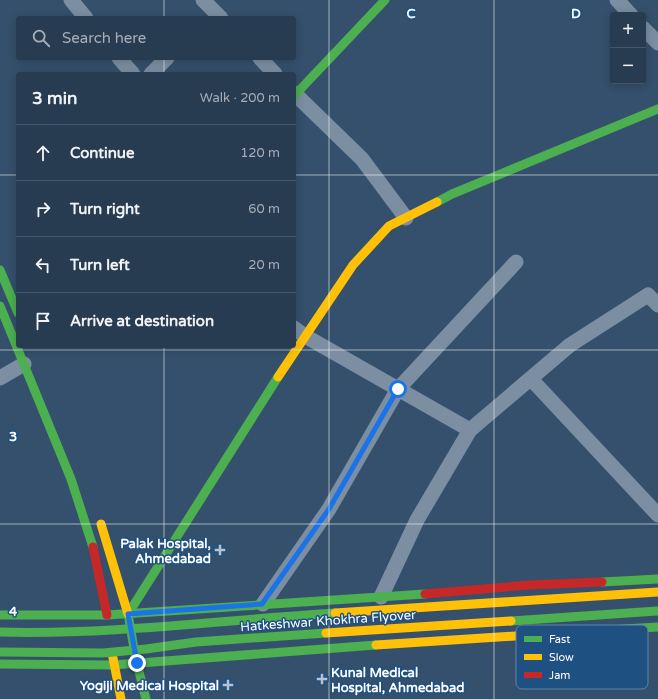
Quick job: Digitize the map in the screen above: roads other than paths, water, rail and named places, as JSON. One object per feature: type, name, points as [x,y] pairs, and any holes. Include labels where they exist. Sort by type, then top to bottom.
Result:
[{"type":"street","points":[[71,0],[84,16]]},
{"type":"street","points":[[203,0],[215,16]]},
{"type":"street","points":[[296,93],[385,0]]},
{"type":"street","points":[[617,0],[627,12]]},
{"type":"street","points":[[646,31],[658,43]]},
{"type":"street","points":[[121,60],[131,72]]},
{"type":"street","points":[[153,72],[165,60]]},
{"type":"street","points":[[262,60],[273,72]]},
{"type":"street","points":[[296,97],[362,159],[406,218]]},
{"type":"street","points":[[470,430],[300,332],[353,265],[389,226],[452,194],[658,109]]},
{"type":"street","points":[[262,604],[329,509],[398,389],[516,262]]},
{"type":"street","points":[[0,270],[16,308]]},
{"type":"street","points":[[381,597],[417,520],[470,430],[570,345],[648,295],[658,305]]},
{"type":"street","points":[[0,306],[16,339]]},
{"type":"street","points":[[19,348],[73,486],[93,547],[107,615],[114,665],[121,699]]},
{"type":"street","points":[[128,614],[260,404],[291,348]]},
{"type":"street","points":[[0,378],[24,364]]},
{"type":"street","points":[[531,379],[658,515]]},
{"type":"street","points":[[99,519],[128,614],[137,663],[146,699]]},
{"type":"street","points":[[0,615],[128,614],[381,597],[529,585],[658,579]]},
{"type":"street","name":"Hatkeshwar Khokhra Flyover","points":[[0,632],[98,632],[149,629],[270,617],[658,592]]},
{"type":"street","name":"Hatkeshwar Khokhra Flyover","points":[[0,652],[103,653],[196,642],[658,611]]},
{"type":"street","points":[[648,628],[658,627]]},
{"type":"street","points":[[0,636],[2,643],[0,668]]},
{"type":"street","points":[[0,664],[114,665],[399,643],[516,636]]},
{"type":"place","name":"Palak Hospital, Ahmedabad","points":[[220,550]]},
{"type":"place","name":"Kunal Medical Hospital, Ahmedabad","points":[[322,679]]},
{"type":"place","name":"Yogiji Medical Hospital","points":[[228,685]]}]
